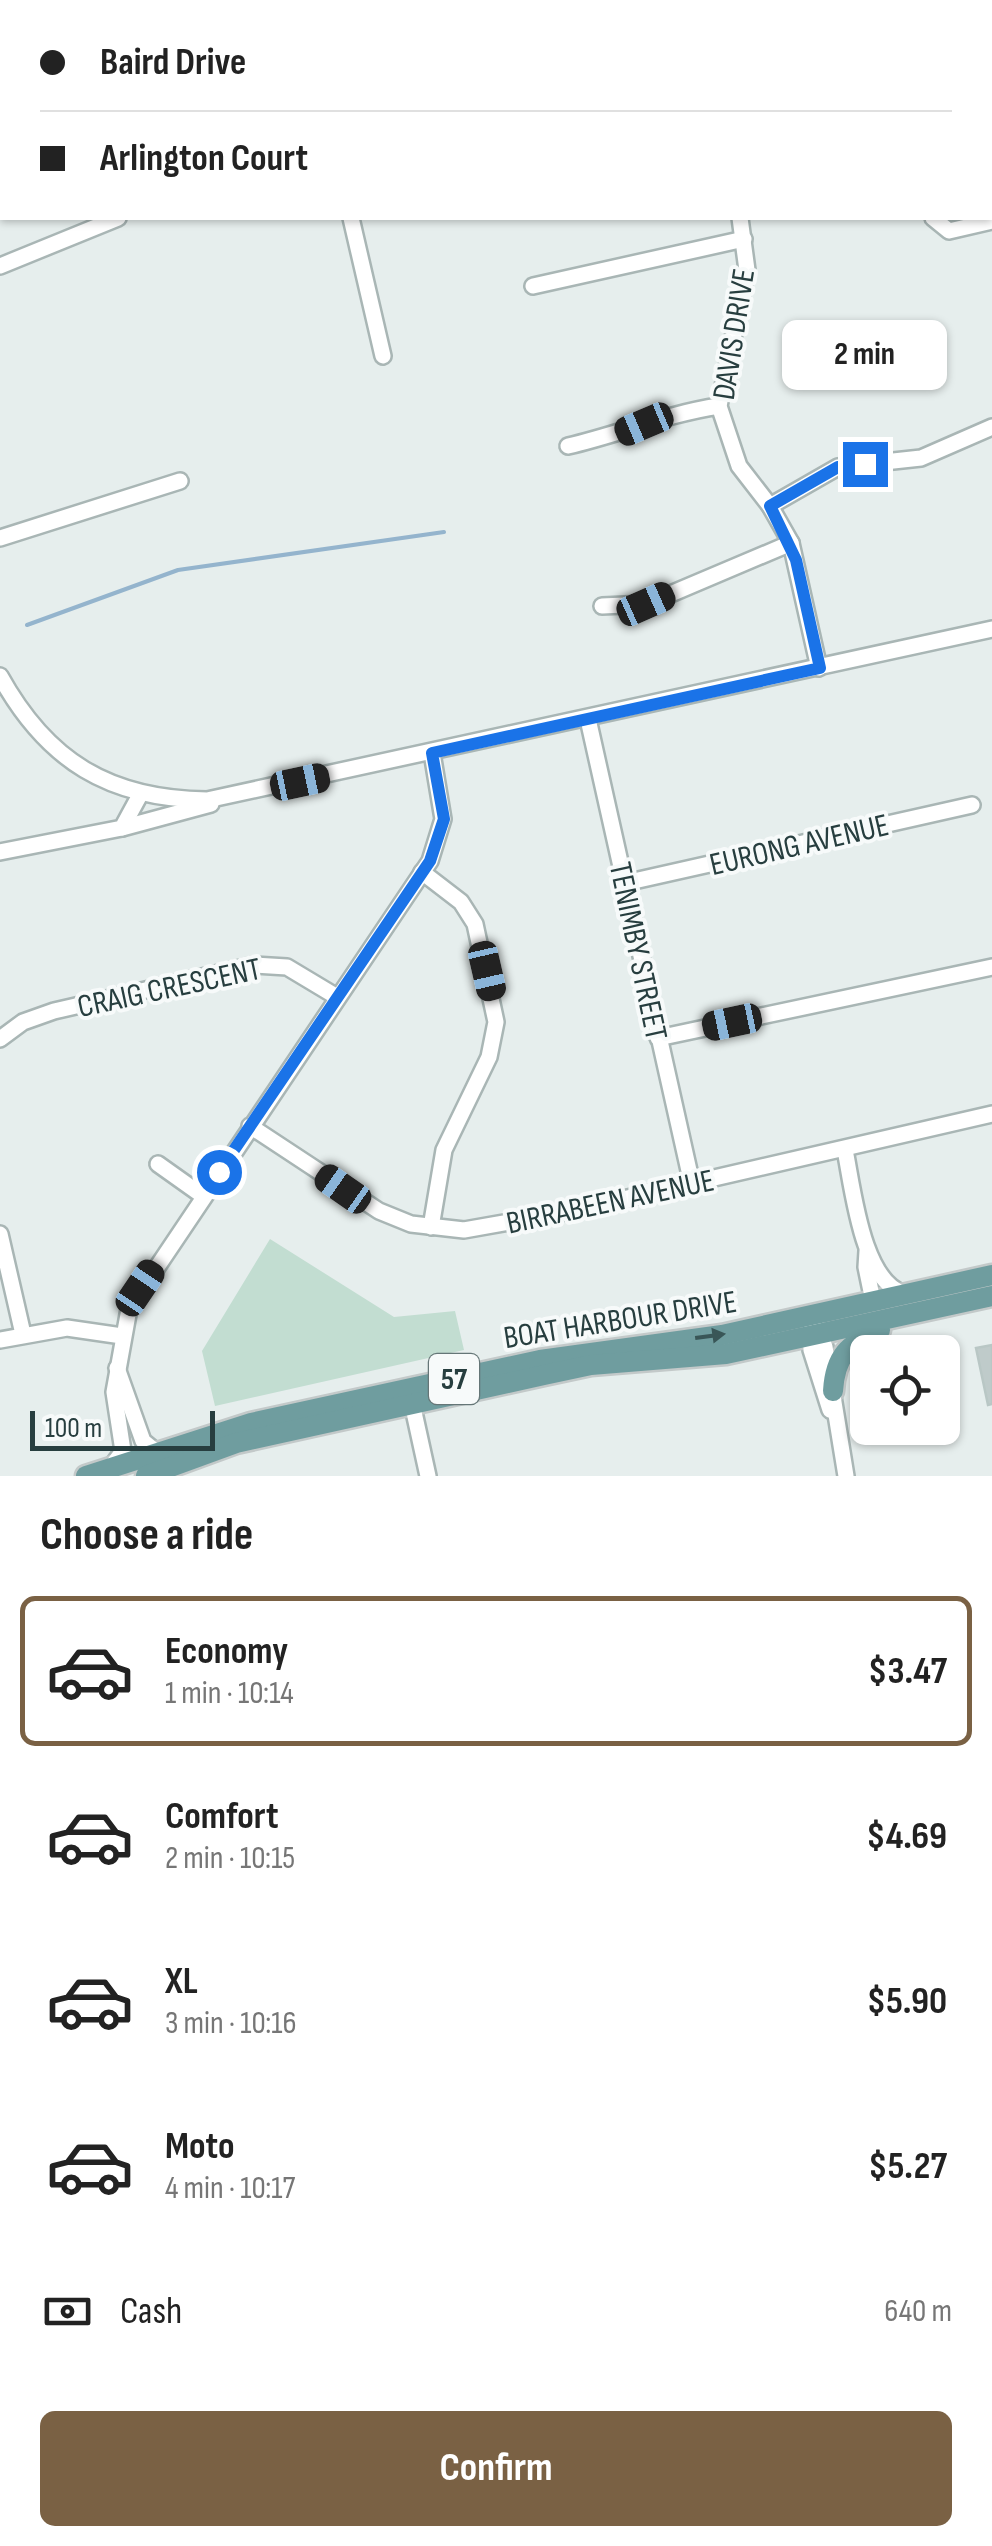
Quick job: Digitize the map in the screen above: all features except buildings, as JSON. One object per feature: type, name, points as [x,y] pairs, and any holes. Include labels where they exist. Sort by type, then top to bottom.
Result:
[{"type":"main road","name":"BOAT HARBOUR DRIVE","points":[[95,1474],[251,1423],[540,1360],[722,1335],[992,1275]]},
{"type":"main road","name":"BOAT HARBOUR DRIVE","points":[[146,1476],[236,1443],[590,1365],[726,1354],[984,1298]]},
{"type":"main road","points":[[873,1301],[890,1309],[937,1300],[984,1298]]},
{"type":"main road","points":[[833,1391],[834,1368],[847,1348],[918,1313]]},
{"type":"street","points":[[0,266],[113,220]]},
{"type":"street","points":[[352,220],[382,356]]},
{"type":"street","name":"DAVIS DRIVE","points":[[740,220],[747,270],[719,406],[726,438],[739,466],[770,506],[791,544],[820,668]]},
{"type":"street","points":[[935,220],[949,231],[992,221]]},
{"type":"street","points":[[533,286],[744,238]]},
{"type":"street","points":[[568,446],[623,432],[662,416],[719,406]]},
{"type":"street","points":[[770,506],[838,467],[921,458],[992,427]]},
{"type":"street","points":[[0,538],[180,481]]},
{"type":"street","points":[[602,606],[646,604],[791,544]]},
{"type":"street","points":[[0,852],[122,828],[234,797],[992,629]]},
{"type":"street","points":[[0,676],[38,734],[68,761],[102,780],[141,793],[190,800],[234,797]]},
{"type":"street","name":"TENIMBY STREET","points":[[588,718],[692,1184]]},
{"type":"street","points":[[95,1474],[123,1451],[114,1392],[122,1336],[140,1288],[436,848],[444,819],[432,753]]},
{"type":"street","points":[[122,828],[141,793]]},
{"type":"street","name":"EURONG AVENUE","points":[[625,884],[972,806]]},
{"type":"street","points":[[422,872],[461,902],[475,924],[496,1022],[489,1057],[444,1150],[431,1228]]},
{"type":"street","name":"CRAIG CRESCENT","points":[[0,1038],[23,1022],[54,1011],[254,966],[286,967],[336,996]]},
{"type":"street","points":[[658,1038],[992,967]]},
{"type":"street","name":"BIRRABEEN AVENUE","points":[[250,1126],[370,1206],[431,1228],[464,1230],[504,1225],[692,1184],[992,1114]]},
{"type":"street","points":[[845,1150],[867,1250],[884,1284],[904,1294]]},
{"type":"street","points":[[158,1164],[203,1196]]},
{"type":"street","points":[[0,1234],[23,1334]]},
{"type":"street","points":[[867,1250],[873,1301]]},
{"type":"street","points":[[811,1315],[833,1391],[832,1413],[846,1476]]},
{"type":"street","points":[[0,1340],[67,1328],[122,1336]]},
{"type":"street","points":[[816,1336],[823,1397],[832,1413]]},
{"type":"street","points":[[117,1368],[143,1441],[159,1454]]},
{"type":"street","points":[[412,1403],[428,1476]]},
{"type":"green space","points":[[270,1239],[394,1317],[455,1311],[464,1350],[215,1406],[202,1351]]},
{"type":"waterway","points":[[27,625],[178,570],[444,532]]},
{"type":"route","points":[[219,1172],[430,861],[444,819],[432,753],[820,668],[796,560],[782,524],[770,506],[838,467],[865,464]]}]
